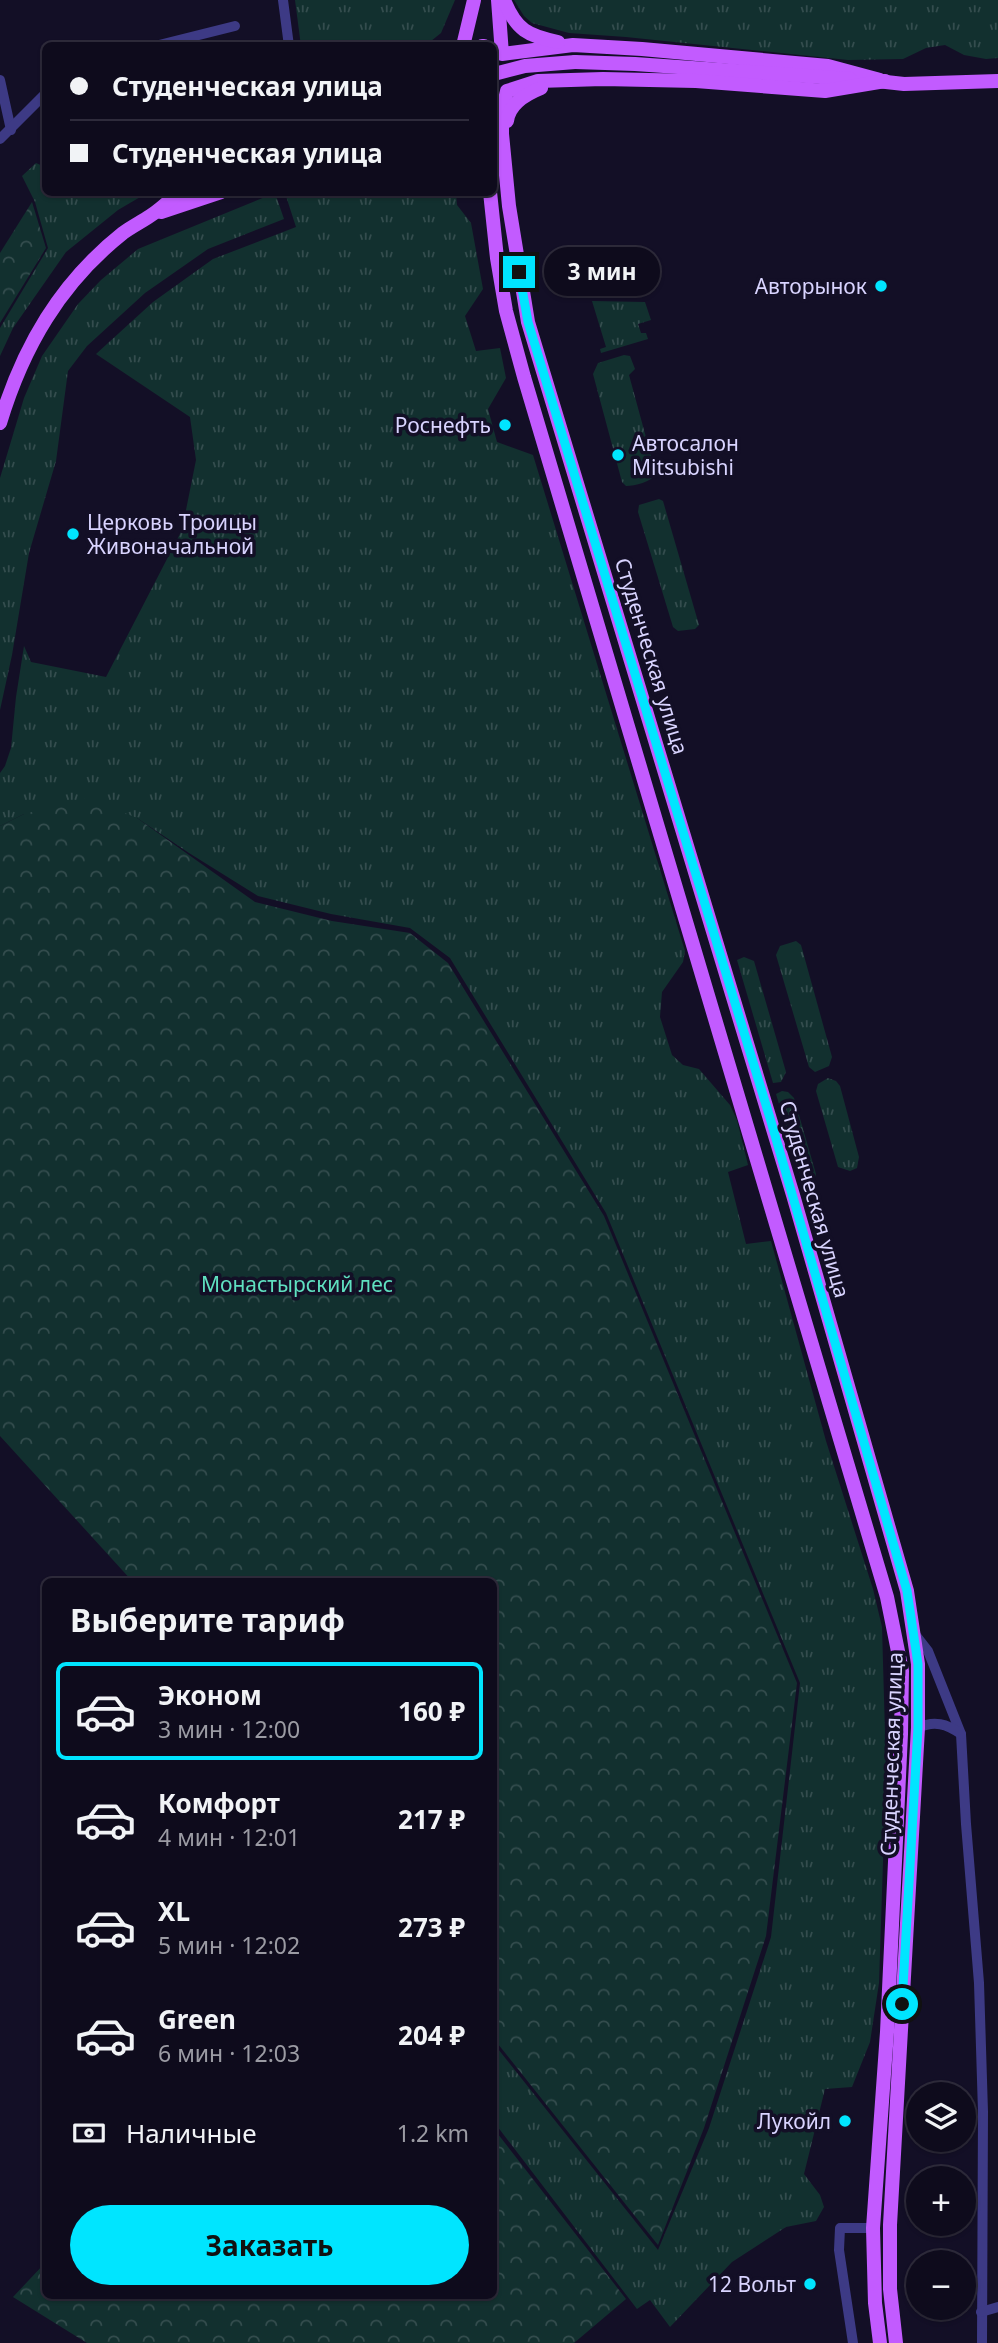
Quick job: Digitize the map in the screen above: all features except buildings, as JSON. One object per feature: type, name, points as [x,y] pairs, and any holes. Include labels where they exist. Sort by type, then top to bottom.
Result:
[{"type":"main road","points":[[464,42],[474,0]]},
{"type":"main road","points":[[498,0],[498,51],[573,45]]},
{"type":"main road","points":[[504,0],[512,18],[533,37],[573,45],[828,66],[885,81]]},
{"type":"main road","name":"Студенческая улица","points":[[498,51],[509,78],[502,113],[505,154],[516,255],[528,322],[793,1195],[907,1591],[915,1633],[918,1728],[890,2225],[890,2289],[896,2343]]},
{"type":"main road","points":[[497,73],[524,66],[575,62],[904,84],[998,81]]},
{"type":"main road","points":[[505,154],[508,115],[515,104],[528,93],[545,87],[603,79]]},
{"type":"main road","points":[[497,100],[507,91],[538,81],[696,81],[825,91],[885,81]]},
{"type":"main road","points":[[0,423],[25,355],[43,320],[70,284],[125,232],[174,196]]},
{"type":"main road","points":[[153,214],[196,196]]},
{"type":"main road","points":[[153,214],[209,196]]},
{"type":"main road","name":"Студенческая улица","points":[[490,196],[506,311],[524,377],[887,1597],[902,1671],[887,2018],[873,2228],[875,2303],[880,2343]]},
{"type":"main road","points":[[497,258],[516,255]]},
{"type":"main road","points":[[873,2228],[890,2225]]},
{"type":"street","points":[[283,0],[288,42]]},
{"type":"street","points":[[179,42],[235,26]]},
{"type":"street","points":[[0,80],[11,130]]},
{"type":"street","points":[[0,139],[42,97]]},
{"type":"street","points":[[915,1633],[929,1651],[961,1734],[979,1983],[983,2112],[982,2343]]},
{"type":"street","points":[[918,1728],[928,1723],[948,1725],[961,1734]]},
{"type":"street","points":[[853,2343],[839,2250],[840,2228],[873,2228]]},
{"type":"street","points":[[981,2312],[998,2306]]},
{"type":"green space","points":[[295,0],[455,0],[441,33],[430,42],[300,42]]},
{"type":"green space","points":[[514,0],[998,0],[998,58],[964,55],[945,45],[926,48],[903,59],[848,60],[569,33],[532,23]]},
{"type":"green space","points":[[36,163],[42,166],[42,196],[142,196],[118,210],[66,252],[13,328],[0,356],[0,328],[48,248],[35,202],[22,176]]},
{"type":"green space","points":[[268,196],[276,196],[284,219],[208,249],[145,293],[87,346],[68,371],[56,461],[29,553],[0,710],[0,478],[24,398],[42,356],[78,304],[101,280],[138,249]]},
{"type":"green space","points":[[286,196],[456,196],[457,205],[471,223],[483,289],[465,316],[476,351],[500,348],[506,378],[488,409],[497,442],[533,455],[685,951],[683,962],[662,992],[660,1017],[672,1055],[683,1065],[699,1069],[730,1105],[737,1120],[748,1165],[728,1172],[746,1244],[771,1241],[826,1441],[873,1589],[882,1627],[886,1770],[879,1983],[870,2042],[852,2087],[825,2089],[804,2174],[820,2195],[824,2207],[816,2221],[786,2227],[732,2262],[670,2327],[650,2300],[637,2309],[497,2126],[497,2048],[658,2250],[709,2128],[771,1937],[800,1683],[606,1213],[450,958],[410,928],[331,914],[258,896],[137,818],[24,814],[0,826],[0,773],[11,748],[24,646],[31,662],[106,677],[182,530],[196,460],[190,417],[96,354],[153,302],[213,259],[296,227]]},
{"type":"green space","points":[[32,202],[46,248],[0,323],[0,253]]},
{"type":"green space","points":[[592,301],[645,302],[651,320],[638,324],[641,333],[646,333],[648,339],[601,353],[600,349],[606,347]]},
{"type":"green space","points":[[624,355],[630,356],[635,369],[629,375],[656,474],[642,483],[626,486],[622,482],[593,374],[598,363]]},
{"type":"green space","points":[[659,499],[663,501],[699,625],[695,629],[678,631],[673,627],[638,512],[639,505]]},
{"type":"green space","name":"Монастырский лес","points":[[88,798],[137,818],[255,902],[332,921],[410,933],[448,963],[604,1216],[797,1683],[766,1936],[704,2128],[658,2245],[497,2043],[497,1578],[129,1578],[0,1436],[0,826],[24,814]]},
{"type":"green space","points":[[796,941],[801,945],[832,1057],[829,1066],[815,1072],[809,1067],[776,955],[780,946]]},
{"type":"green space","points":[[744,957],[754,961],[786,1072],[781,1082],[773,1083],[737,960]]},
{"type":"green space","points":[[828,1078],[840,1086],[859,1157],[857,1168],[850,1171],[838,1167],[816,1091],[818,1084]]},
{"type":"green space","points":[[788,1092],[794,1098],[816,1174],[808,1183],[803,1184],[776,1094]]},
{"type":"green space","points":[[497,2133],[626,2299],[574,2343],[87,2343],[13,2297],[42,2266],[42,2299],[497,2299]]},
{"type":"place","name":"Авторынок","points":[[881,286]]},
{"type":"place","name":"Роснефть","points":[[505,425]]},
{"type":"place","name":"Автосалон Mitsubishi","points":[[618,455]]},
{"type":"place","name":"Церковь Троицы Живоначальной","points":[[73,534]]},
{"type":"place","name":"Лукойл","points":[[845,2121]]},
{"type":"place","name":"12 Вольт","points":[[810,2284]]},
{"type":"route","points":[[519,272],[528,322],[793,1195],[907,1591],[918,1664],[918,1728],[902,2004]]}]
